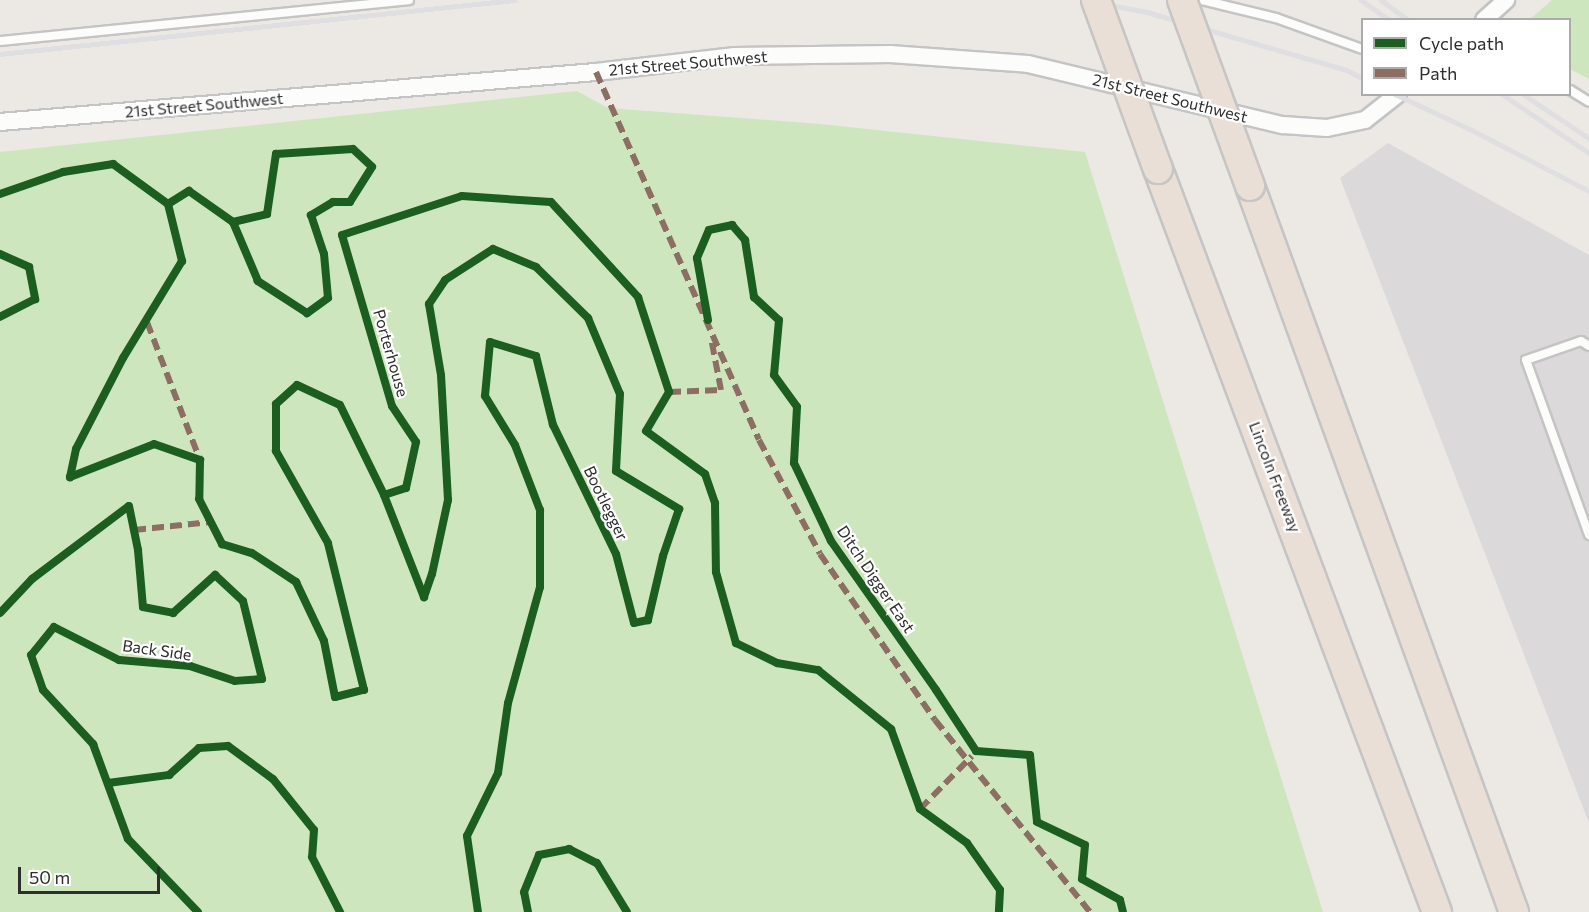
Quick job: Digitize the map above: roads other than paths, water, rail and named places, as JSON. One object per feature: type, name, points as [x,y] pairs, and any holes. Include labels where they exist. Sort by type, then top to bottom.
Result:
[{"type":"highway","name":"Lincoln Freeway","points":[[1096,0],[1391,784]]},
{"type":"highway","points":[[1182,0],[1512,904]]},
{"type":"highway","points":[[1391,784],[1420,912]]},
{"type":"highway","points":[[1391,784],[1437,912]]},
{"type":"street","points":[[1486,18],[1506,0]]},
{"type":"street","name":"21st Street Southwest","points":[[0,123],[596,72],[735,56],[890,54],[1028,64],[1283,125],[1327,128],[1365,120],[1395,96]]},
{"type":"lane","points":[[0,41],[409,0]]},
{"type":"lane","points":[[1202,0],[1276,18],[1361,49]]},
{"type":"lane","points":[[1571,91],[1589,102]]},
{"type":"lane","points":[[1589,346],[1581,341],[1526,360],[1589,536]]},
{"type":"railway","points":[[0,54],[515,0]]},
{"type":"railway","points":[[1083,0],[1147,12],[1347,70],[1361,77]]},
{"type":"railway","points":[[1361,0],[1387,18]]},
{"type":"railway","points":[[1381,0],[1406,18]]},
{"type":"railway","points":[[1399,96],[1472,130],[1589,191]]},
{"type":"railway","points":[[1505,96],[1589,153]]},
{"type":"railway","points":[[1526,96],[1589,138]]}]
